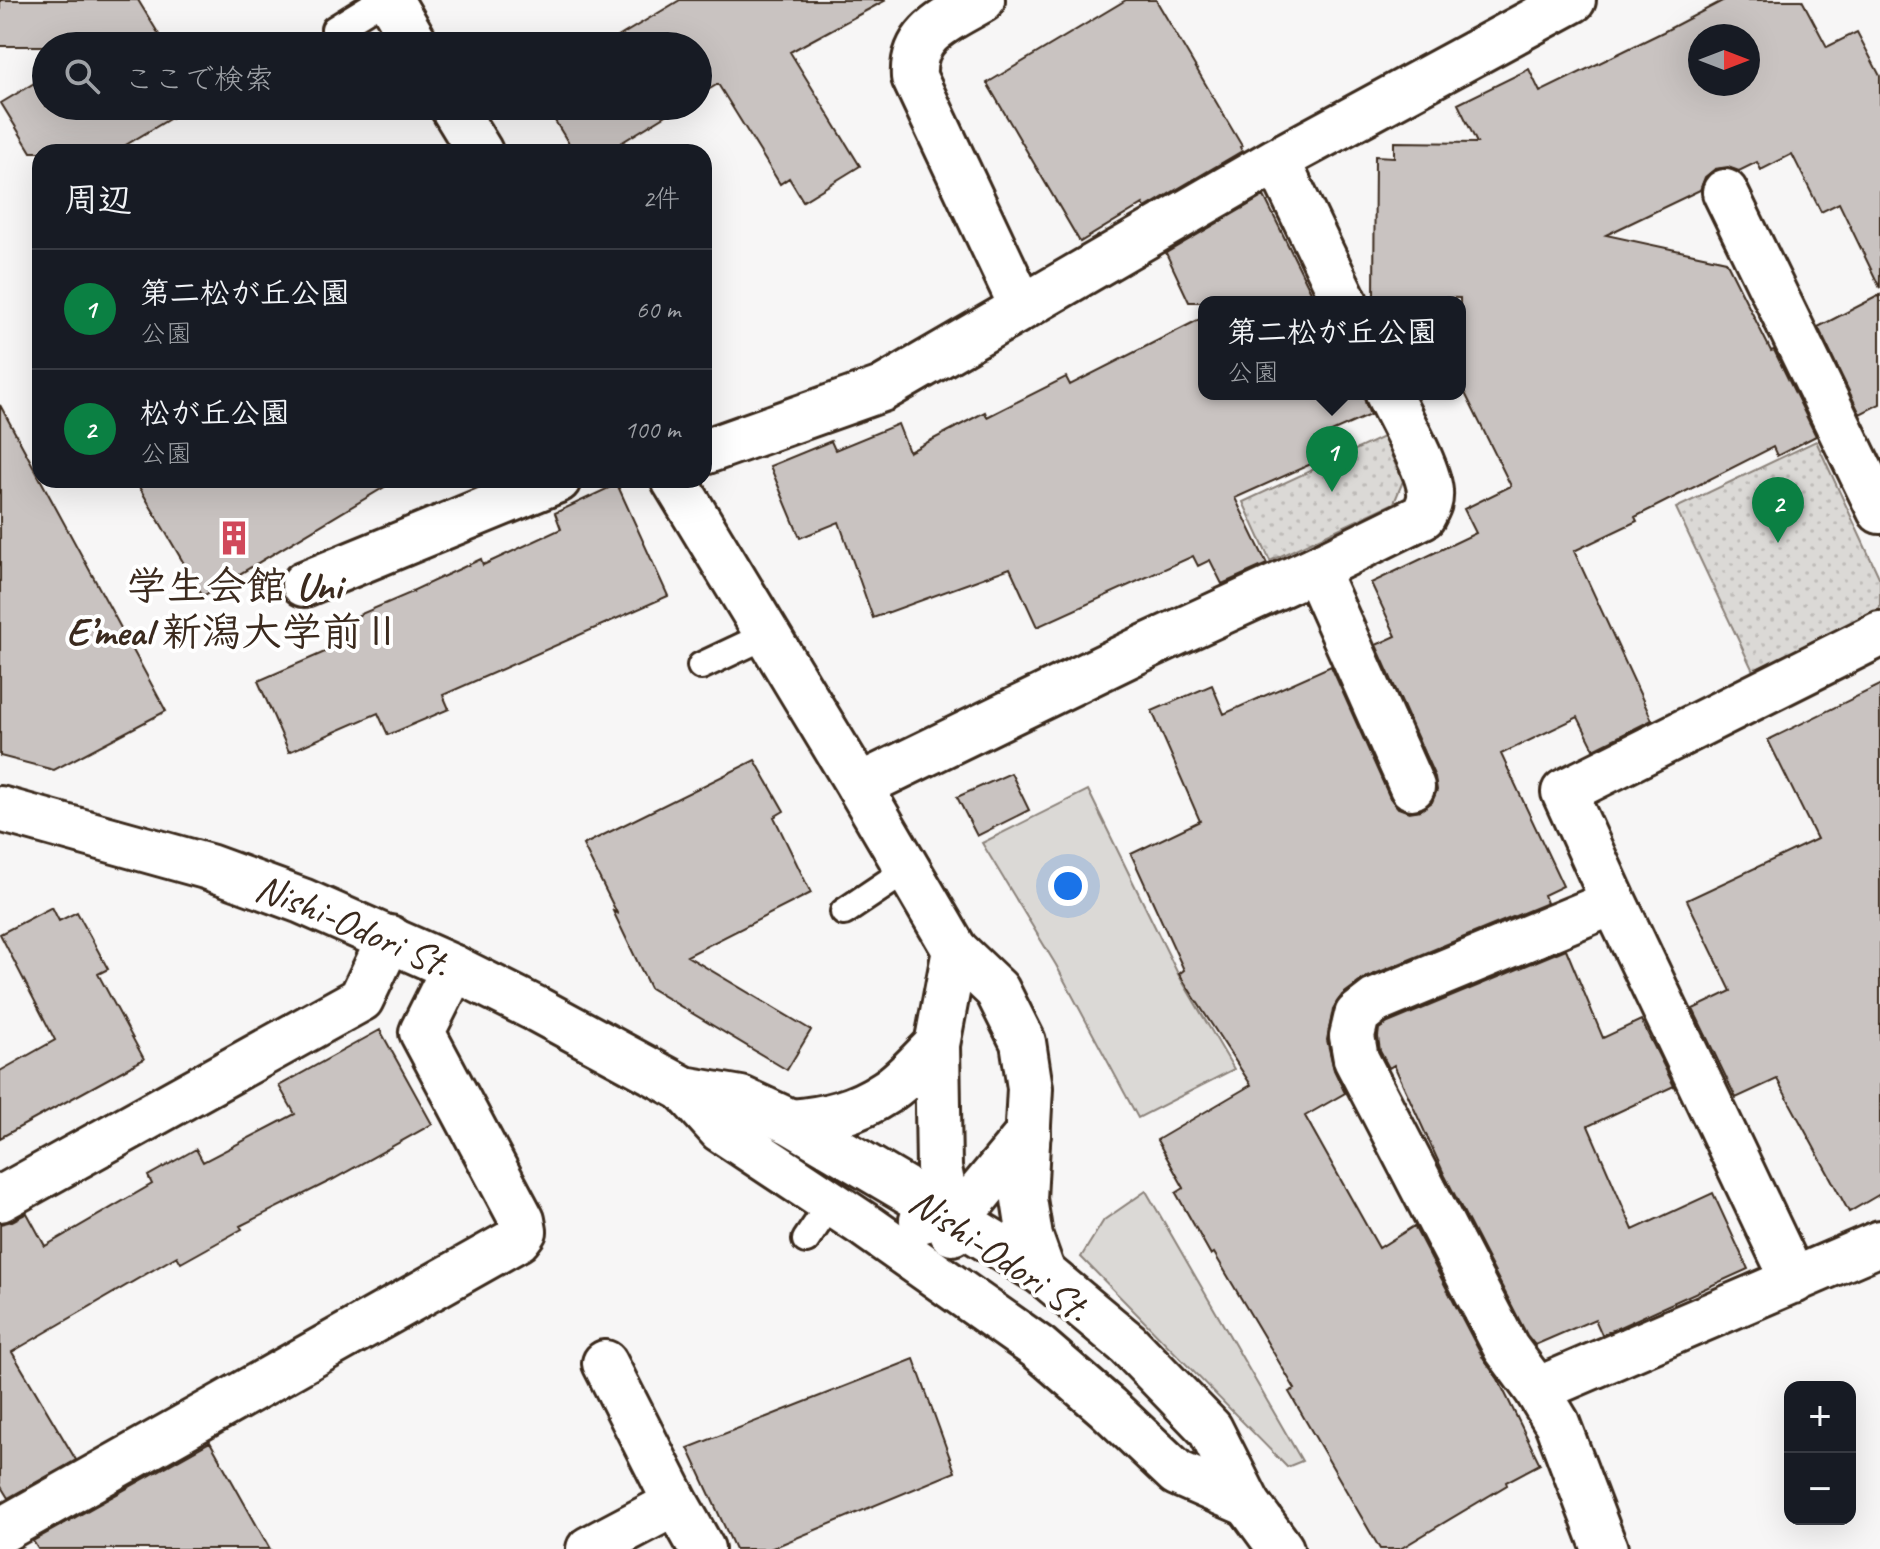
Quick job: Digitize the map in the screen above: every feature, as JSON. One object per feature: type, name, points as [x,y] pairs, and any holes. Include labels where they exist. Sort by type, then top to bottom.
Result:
[{"type":"street","points":[[390,0],[409,32]]},
{"type":"street","points":[[982,0],[930,31],[913,61],[914,77],[1022,307]]},
{"type":"street","points":[[712,449],[882,389],[1277,160],[1573,0]]},
{"type":"street","points":[[461,120],[475,144]]},
{"type":"street","points":[[1277,160],[1342,296]]},
{"type":"street","points":[[1725,192],[1880,511]]},
{"type":"street","points":[[859,786],[1423,516],[1429,504],[1427,475],[1391,400]]},
{"type":"street","points":[[304,584],[538,488]]},
{"type":"street","points":[[679,488],[955,950],[997,990],[1023,1042],[1030,1088],[1024,1199],[1030,1237],[1043,1273]]},
{"type":"street","points":[[1315,569],[1412,787]]},
{"type":"street","points":[[1794,1281],[1564,792],[1880,634]]},
{"type":"street","name":"Nishi-Odori St.","points":[[0,809],[209,867],[302,901],[454,968],[684,1089],[741,1099],[791,1122],[1043,1273],[1128,1344],[1210,1429],[1248,1504],[1281,1549]]},
{"type":"street","points":[[1605,1549],[1557,1423],[1506,1348],[1356,1059],[1352,1036],[1357,1015],[1375,1001],[1614,902]]},
{"type":"street","points":[[0,1199],[361,999],[390,938]]},
{"type":"street","points":[[955,950],[937,1045],[939,1168],[958,1260],[977,1303]]},
{"type":"street","points":[[0,1531],[518,1239],[524,1231],[522,1220],[422,1032],[454,968]]},
{"type":"street","points":[[791,1122],[820,1120],[846,1113],[887,1091],[937,1045]]},
{"type":"street","name":"Nishi-Odori St.","points":[[684,1089],[721,1130],[849,1214],[1039,1348],[1177,1473],[1248,1504]]},
{"type":"street","points":[[849,1214],[905,1225],[947,1214],[976,1197],[1028,1134]]},
{"type":"street","points":[[1537,1390],[1880,1243]]},
{"type":"street","points":[[605,1363],[643,1420],[676,1503],[702,1549]]},
{"type":"street","points":[[589,1549],[676,1503]]},
{"type":"lane","points":[[335,29],[382,0]]},
{"type":"lane","points":[[701,666],[767,635]]},
{"type":"lane","points":[[844,912],[908,869]]},
{"type":"lane","points":[[806,1240],[849,1214]]},
{"type":"shaded area","points":[[1383,437],[1403,481],[1394,503],[1270,561],[1243,502]]},
{"type":"shaded area","points":[[1816,441],[1880,579],[1880,607],[1878,612],[1753,671],[1676,508]]},
{"type":"shaded area","points":[[1088,790],[1178,974],[1234,1069],[1138,1118],[1056,965],[982,843]]},
{"type":"shaded area","points":[[1146,1191],[1302,1461],[1287,1467],[1081,1257],[1104,1220]]},
{"type":"building","points":[[0,0],[138,0],[157,32],[32,32],[32,46],[0,46]]},
{"type":"building","points":[[680,0],[886,0],[790,52],[860,166],[803,201],[789,178],[780,184],[718,84],[712,88],[712,32],[626,32]]},
{"type":"building","points":[[1126,0],[1156,0],[1242,146],[1242,151],[1080,242],[987,83]]},
{"type":"building","points":[[1724,0],[1802,0],[1827,47],[1857,32],[1880,76],[1880,288],[1839,203],[1821,212],[1792,154],[1761,170],[1757,162],[1739,171],[1728,167],[1715,169],[1705,177],[1700,190],[1606,235],[1726,261],[1816,436],[1777,456],[1773,447],[1635,517],[1637,521],[1574,551],[1652,720],[1594,749],[1578,717],[1501,754],[1563,886],[1544,895],[1547,903],[1365,978],[1342,995],[1333,1009],[1327,1040],[1334,1070],[1345,1093],[1305,1116],[1379,1248],[1414,1226],[1484,1360],[1498,1379],[1540,1464],[1400,1549],[1380,1549],[1289,1392],[1295,1389],[1176,1193],[1184,1188],[1157,1140],[1251,1085],[1179,974],[1184,970],[1131,854],[1200,821],[1152,711],[1212,685],[1224,714],[1331,666],[1390,798],[1398,808],[1409,812],[1421,810],[1432,802],[1437,790],[1435,777],[1376,645],[1396,636],[1371,583],[1476,533],[1464,509],[1511,486],[1466,395],[1466,296],[1374,296],[1375,156],[1394,157],[1394,142],[1477,143],[1458,104],[1529,69],[1540,92]]},
{"type":"building","points":[[32,84],[32,120],[168,120],[127,144],[32,144],[31,152],[1,103]]},
{"type":"building","points":[[555,120],[658,120],[619,144],[569,144]]},
{"type":"building","points":[[1264,196],[1313,296],[1198,296],[1198,302],[1189,302],[1166,253]]},
{"type":"building","points":[[1880,295],[1880,404],[1860,414],[1818,327]]},
{"type":"building","points":[[1198,320],[1198,400],[1365,400],[1370,415],[1329,433],[1338,452],[1235,498],[1267,564],[1222,584],[1210,560],[1198,566],[1193,556],[1037,627],[1010,568],[873,618],[839,522],[800,538],[770,466],[831,441],[835,450],[898,424],[909,452],[985,412],[987,417],[1066,377],[1070,385]]},
{"type":"building","points":[[0,405],[32,464],[32,488],[45,488],[166,711],[54,770],[0,756]]},
{"type":"building","name":"学生会館 Uni E’meal 新潟大学前Ⅱ","points":[[140,488],[383,488],[203,596]]},
{"type":"building","points":[[608,488],[619,488],[668,596],[443,695],[449,709],[388,735],[378,713],[289,752],[258,681],[348,642],[340,623],[481,559],[483,565],[561,529],[555,513]]},
{"type":"building","points":[[1880,685],[1880,1194],[1849,1212],[1777,1079],[1736,1098],[1693,1009],[1731,991],[1687,900],[1817,839],[1768,740]]},
{"type":"building","points":[[755,760],[784,811],[774,817],[811,893],[687,956],[811,1030],[787,1070],[650,988],[583,845]]},
{"type":"building","points":[[1011,773],[1029,810],[977,836],[957,797]]},
{"type":"building","points":[[52,907],[59,921],[77,912],[108,969],[98,974],[144,1059],[0,1138],[0,1071],[55,1040],[0,934]]},
{"type":"building","points":[[1566,949],[1603,1038],[1641,1020],[1674,1086],[1588,1126],[1633,1230],[1713,1193],[1748,1269],[1602,1335],[1595,1319],[1535,1345],[1445,1176],[1394,1065],[1389,1068],[1380,1051],[1378,1037],[1379,1029],[1388,1023]]},
{"type":"building","points":[[380,1030],[432,1124],[332,1180],[240,1226],[242,1229],[181,1263],[177,1256],[12,1352],[76,1460],[8,1498],[0,1485],[0,1224],[27,1213],[45,1246],[152,1184],[148,1176],[196,1149],[203,1162],[295,1114],[279,1086]]},
{"type":"building","points":[[914,1359],[955,1472],[770,1549],[735,1549],[688,1448]]},
{"type":"building","points":[[210,1442],[270,1549],[38,1549],[33,1541]]},
{"type":"place","name":"第二松が丘公園","points":[[1332,492]]},
{"type":"place","name":"学生会館 Uni E’meal 新潟大学前Ⅱ","points":[[234,538]]},
{"type":"place","name":"松が丘公園","points":[[1778,543]]}]
